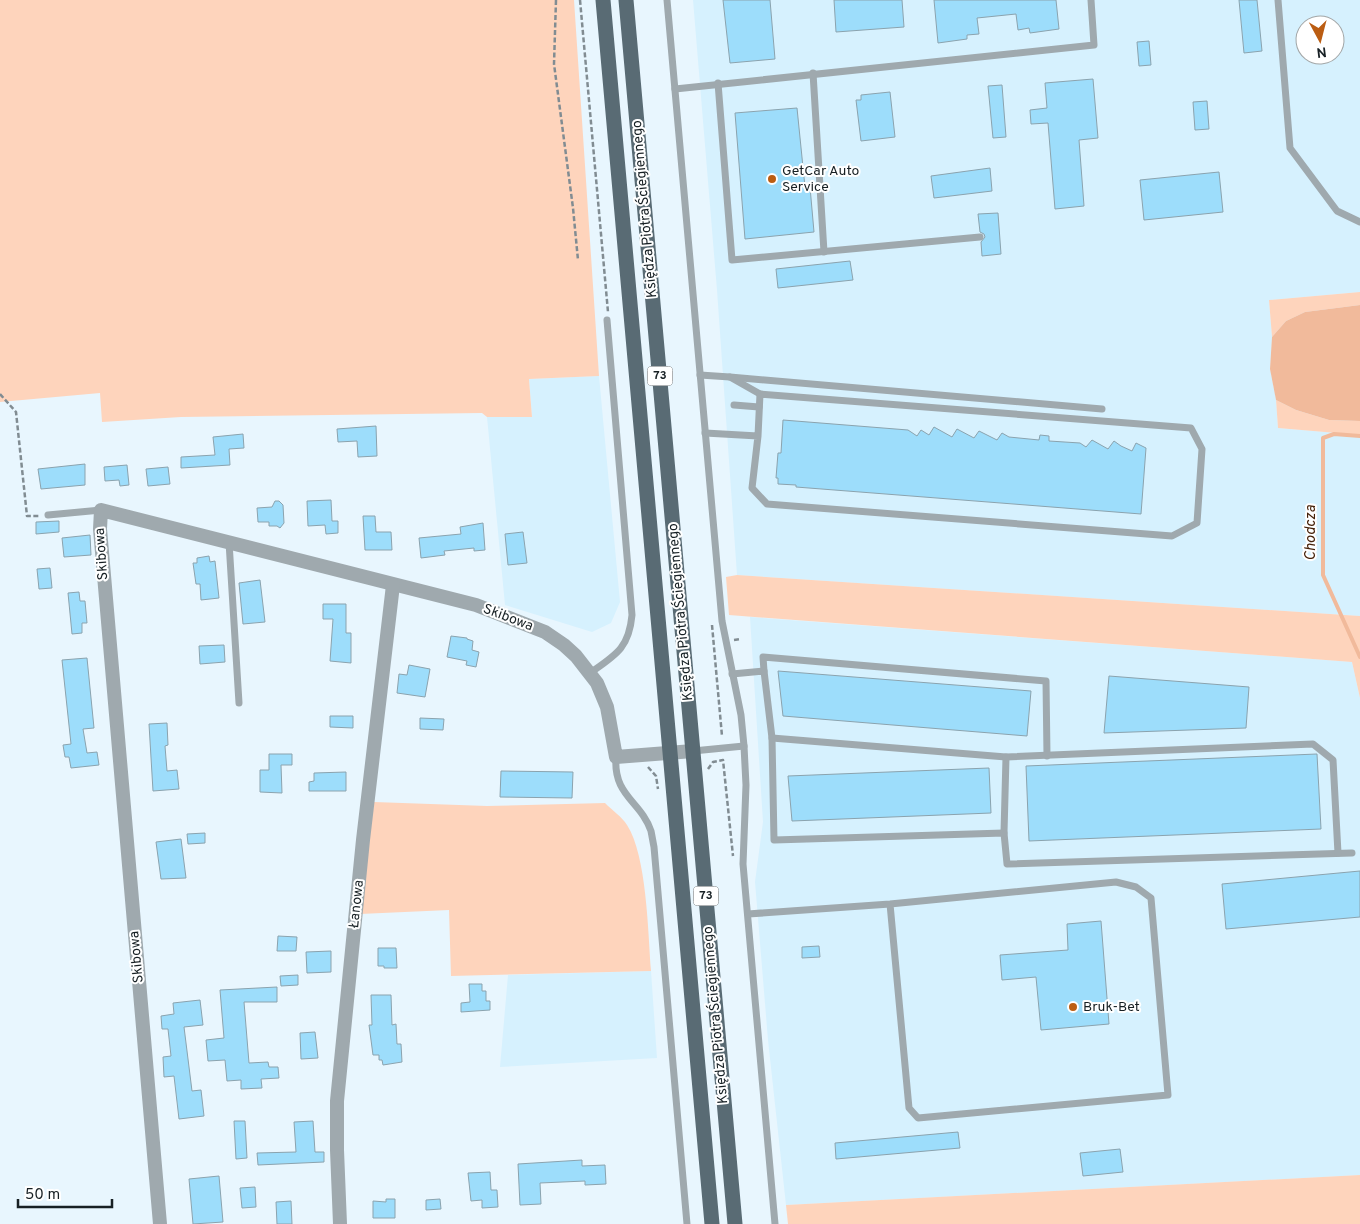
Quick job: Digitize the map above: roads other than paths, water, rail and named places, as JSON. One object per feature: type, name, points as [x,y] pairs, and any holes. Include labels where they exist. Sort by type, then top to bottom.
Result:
[{"type":"main road","name":"Księdza Piotra Ściegiennego","points":[[602,0],[712,1224]]},
{"type":"main road","name":"Księdza Piotra Ściegiennego","points":[[626,0],[735,1224]]},
{"type":"street","name":"Skibowa","points":[[160,1224],[100,529],[101,510],[476,606],[545,632],[564,645],[597,682],[607,707],[616,757]]},
{"type":"street","name":"Łanowa","points":[[340,1224],[337,1101],[363,840],[393,585]]},
{"type":"street","points":[[616,757],[693,751]]},
{"type":"lane","points":[[666,0],[722,621],[744,746],[746,785],[743,864],[775,1224]]},
{"type":"lane","points":[[675,89],[1094,45],[1091,0]]},
{"type":"lane","points":[[1278,0],[1290,148],[1338,211],[1360,222]]},
{"type":"lane","points":[[813,74],[824,252]]},
{"type":"lane","points":[[718,83],[732,260],[980,237]]},
{"type":"lane","points":[[590,673],[616,654],[624,644],[631,631],[632,615],[607,320]]},
{"type":"lane","points":[[700,375],[1102,409]]},
{"type":"lane","points":[[730,377],[760,394],[1191,428],[1202,449],[1197,523],[1172,536],[767,504],[752,488],[758,436],[760,394]]},
{"type":"lane","points":[[734,405],[759,407]]},
{"type":"lane","points":[[705,433],[758,436]]},
{"type":"lane","points":[[48,515],[101,510]]},
{"type":"lane","points":[[229,542],[239,704]]},
{"type":"lane","points":[[1004,833],[774,840],[772,738],[763,657],[1046,681],[1047,756]]},
{"type":"lane","points":[[732,674],[764,671]]},
{"type":"lane","points":[[772,738],[1006,757],[1314,744],[1332,760],[1338,853]]},
{"type":"lane","points":[[693,751],[744,746]]},
{"type":"lane","points":[[616,757],[615,768],[621,787],[651,830],[654,847],[688,1224]]},
{"type":"lane","points":[[1006,757],[1004,833],[1007,864],[1352,853]]},
{"type":"lane","points":[[748,914],[890,904],[1116,882],[1136,887],[1151,898],[1168,1095],[918,1118],[909,1108],[890,904]]},
{"type":"waterway","name":"Chodcza","points":[[1360,436],[1334,434],[1323,438],[1323,575],[1360,657]]},
{"type":"place","name":"GetCar Auto Service","points":[[772,179]]},
{"type":"place","name":"Bruk-Bet","points":[[1073,1007]]}]
